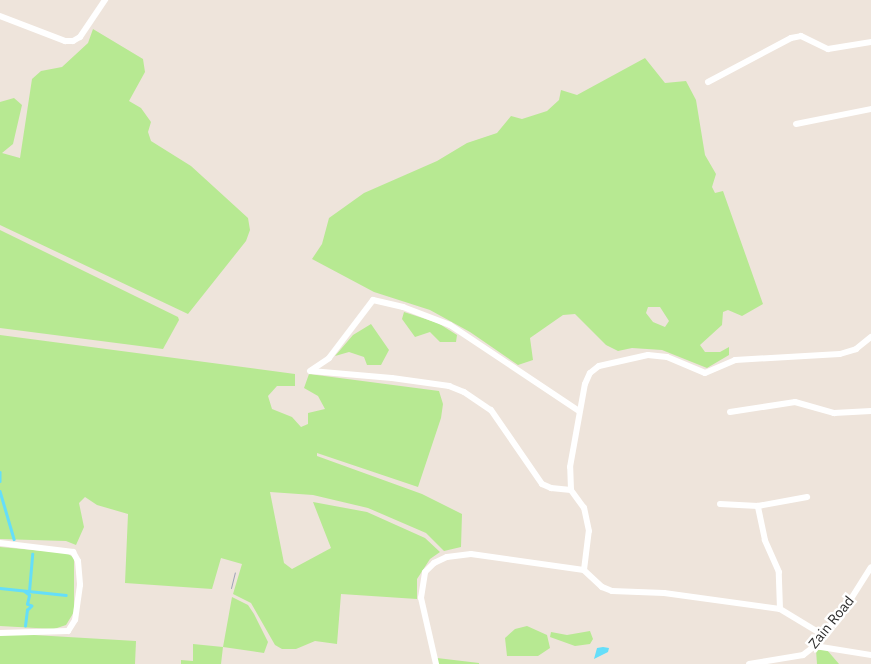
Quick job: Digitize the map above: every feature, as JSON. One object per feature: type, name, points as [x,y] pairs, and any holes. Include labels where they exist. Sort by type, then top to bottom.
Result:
[{"type":"street","points":[[0,16],[65,41],[73,41],[80,36],[105,0]]},
{"type":"street","points":[[708,82],[791,38],[801,36],[828,49],[871,42]]},
{"type":"street","points":[[796,124],[871,109]]},
{"type":"street","points":[[571,490],[550,488],[542,484],[491,410],[464,392],[449,386],[392,378],[310,371],[329,358],[373,300],[416,311],[450,325],[579,411]]},
{"type":"street","points":[[584,570],[589,531],[584,508],[571,490],[568,475],[579,411],[590,373],[599,366],[648,355],[667,357],[705,373],[735,360],[840,354],[856,349],[871,337]]},
{"type":"street","points":[[730,412],[795,402],[834,413],[871,411]]},
{"type":"street","points":[[720,504],[758,506],[807,497]]},
{"type":"street","points":[[758,506],[765,540],[779,572],[780,609]]},
{"type":"street","points":[[0,543],[73,552],[78,561],[80,585],[75,620],[68,631],[0,633]]},
{"type":"street","points":[[436,664],[421,598],[425,572],[434,563],[447,557],[471,554],[584,570],[593,581],[612,591],[664,593],[780,609],[824,635]]},
{"type":"street","name":"Zain Road","points":[[750,664],[803,655],[824,635],[871,567]]},
{"type":"street","points":[[814,646],[871,655]]},
{"type":"green space","points":[[93,29],[143,59],[145,72],[129,101],[141,108],[151,122],[148,132],[151,141],[191,166],[248,218],[250,230],[246,241],[188,314],[0,225],[0,102],[14,98],[22,105],[13,144],[2,153],[20,158],[32,79],[41,71],[62,67],[88,43]]},
{"type":"green space","points":[[645,58],[665,83],[686,81],[696,100],[705,155],[716,174],[712,187],[715,193],[723,191],[763,304],[742,316],[728,310],[723,312],[722,325],[700,345],[705,352],[720,352],[729,347],[729,355],[707,368],[662,350],[632,348],[618,351],[606,345],[575,314],[563,315],[530,338],[533,360],[518,365],[470,332],[430,310],[374,292],[312,259],[322,244],[329,218],[364,193],[437,161],[467,143],[497,133],[511,116],[522,119],[547,111],[559,100],[561,90],[577,95]],"holes":[[[648,307],[660,307],[669,321],[665,327],[653,322],[646,313]]]},
{"type":"green space","points":[[0,230],[178,317],[179,320],[163,349],[0,328]]},
{"type":"green space","points":[[404,312],[438,323],[457,335],[456,342],[440,342],[430,332],[415,337],[402,319]]},
{"type":"green space","points":[[371,324],[389,350],[381,365],[367,365],[364,357],[349,352],[335,356],[353,335]]},
{"type":"green space","points":[[0,335],[295,374],[295,386],[277,386],[268,396],[272,409],[292,417],[301,427],[308,424],[308,413],[325,409],[318,396],[304,388],[309,374],[439,391],[443,404],[441,418],[418,487],[317,453],[317,456],[422,494],[462,514],[461,547],[444,551],[426,533],[368,508],[313,495],[270,492],[284,563],[292,569],[331,548],[313,502],[367,512],[425,538],[440,552],[430,559],[417,579],[417,599],[341,594],[337,644],[315,641],[296,649],[282,649],[275,645],[251,603],[233,594],[242,564],[221,558],[212,589],[125,583],[128,514],[97,505],[85,497],[79,503],[84,527],[76,545],[66,541],[0,539]]},
{"type":"green space","points":[[0,547],[67,553],[74,558],[74,612],[66,625],[54,629],[0,626]]},
{"type":"green space","points":[[232,597],[248,605],[268,642],[264,653],[223,647]]},
{"type":"green space","points":[[527,626],[547,635],[550,648],[538,656],[507,656],[505,638],[515,629]]},
{"type":"green space","points":[[590,631],[593,639],[590,644],[575,646],[550,637],[551,632],[567,635]]},
{"type":"green space","points":[[0,633],[136,641],[135,664],[0,664]]},
{"type":"green space","points":[[193,644],[223,647],[221,664],[181,664],[181,660],[193,661]]},
{"type":"green space","points":[[816,650],[827,650],[839,664],[817,664]]},
{"type":"green space","points":[[437,658],[479,663],[479,664],[437,664]]},
{"type":"water","points":[[597,648],[609,648],[608,652],[594,659]]},
{"type":"waterway","points":[[0,472],[0,481]]},
{"type":"waterway","points":[[0,491],[14,539]]},
{"type":"waterway","points":[[29,591],[32,554]]},
{"type":"waterway","points":[[0,588],[66,595]]},
{"type":"waterway","points":[[25,592],[29,595],[27,604],[31,606],[27,610],[25,626]]},
{"type":"tram line","points":[[231,588],[235,572]]}]
